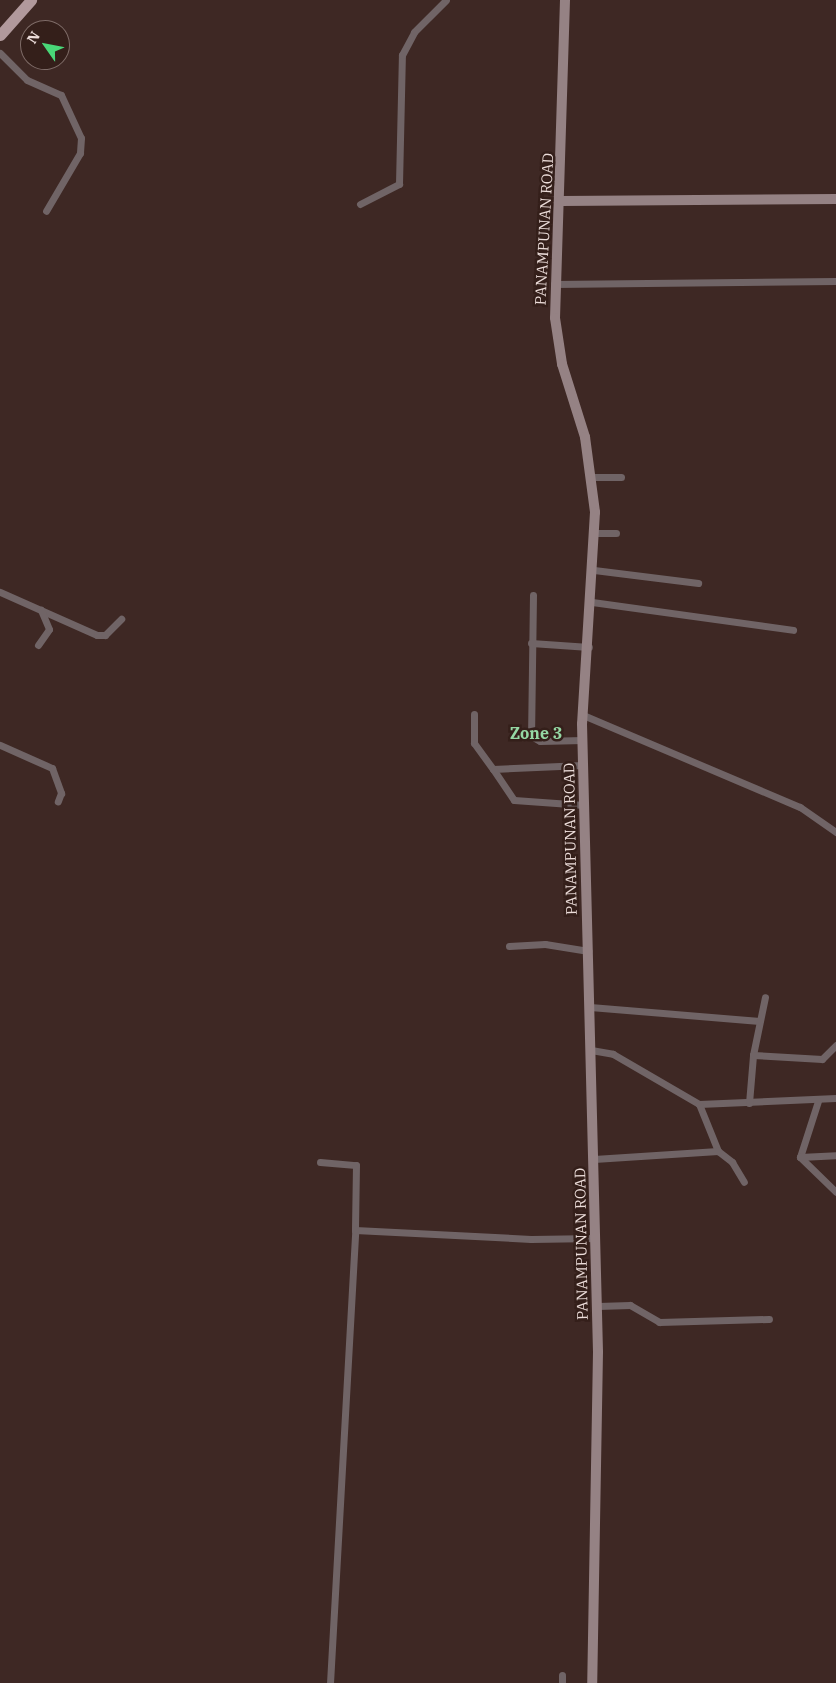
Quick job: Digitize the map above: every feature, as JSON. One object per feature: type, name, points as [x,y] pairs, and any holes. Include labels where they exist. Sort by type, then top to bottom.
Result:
[{"type":"main road","points":[[0,35],[31,0]]},
{"type":"street","points":[[360,204],[399,184],[402,56],[414,32],[446,0]]},
{"type":"street","name":"PANAMPUNAN ROAD","points":[[565,0],[561,201],[554,284],[562,364],[585,437],[593,477],[595,533],[592,602],[583,715],[598,1306],[592,1683]]},
{"type":"street","points":[[0,53],[27,80],[61,95],[81,138],[80,153],[46,211]]},
{"type":"street","points":[[561,201],[836,199]]},
{"type":"street","points":[[554,284],[836,281]]},
{"type":"street","points":[[593,477],[621,477]]},
{"type":"street","points":[[595,533],[616,533]]},
{"type":"street","points":[[594,570],[698,583]]},
{"type":"street","points":[[0,592],[97,635],[105,635],[121,619]]},
{"type":"street","points":[[533,595],[531,736],[540,741],[583,740]]},
{"type":"street","points":[[592,602],[793,630]]},
{"type":"street","points":[[38,645],[49,628],[41,610]]},
{"type":"street","points":[[531,643],[589,647]]},
{"type":"street","points":[[474,714],[474,743],[518,802],[584,805]]},
{"type":"street","points":[[583,715],[800,807],[836,832]]},
{"type":"street","points":[[0,745],[52,768],[61,793],[58,801]]},
{"type":"street","points":[[493,769],[583,766]]},
{"type":"street","points":[[510,946],[545,944],[588,951]]},
{"type":"street","points":[[749,1103],[752,1055],[764,997]]},
{"type":"street","points":[[590,1007],[759,1021]]},
{"type":"street","points":[[752,1055],[822,1059],[836,1045]]},
{"type":"street","points":[[591,1050],[613,1054],[699,1104],[818,1101],[836,1098]]},
{"type":"street","points":[[800,1157],[818,1101]]},
{"type":"street","points":[[699,1104],[718,1151],[732,1162],[744,1182]]},
{"type":"street","points":[[594,1159],[718,1151]]},
{"type":"street","points":[[800,1157],[836,1155]]},
{"type":"street","points":[[800,1157],[836,1192]]},
{"type":"street","points":[[320,1162],[356,1165],[355,1230],[330,1683]]},
{"type":"street","points":[[355,1230],[531,1240],[596,1238]]},
{"type":"street","points":[[598,1306],[630,1305],[659,1322],[769,1319]]},
{"type":"street","points":[[562,1675],[562,1683]]},
{"type":"district","name":"Zone 3","points":[[536,733]]}]
